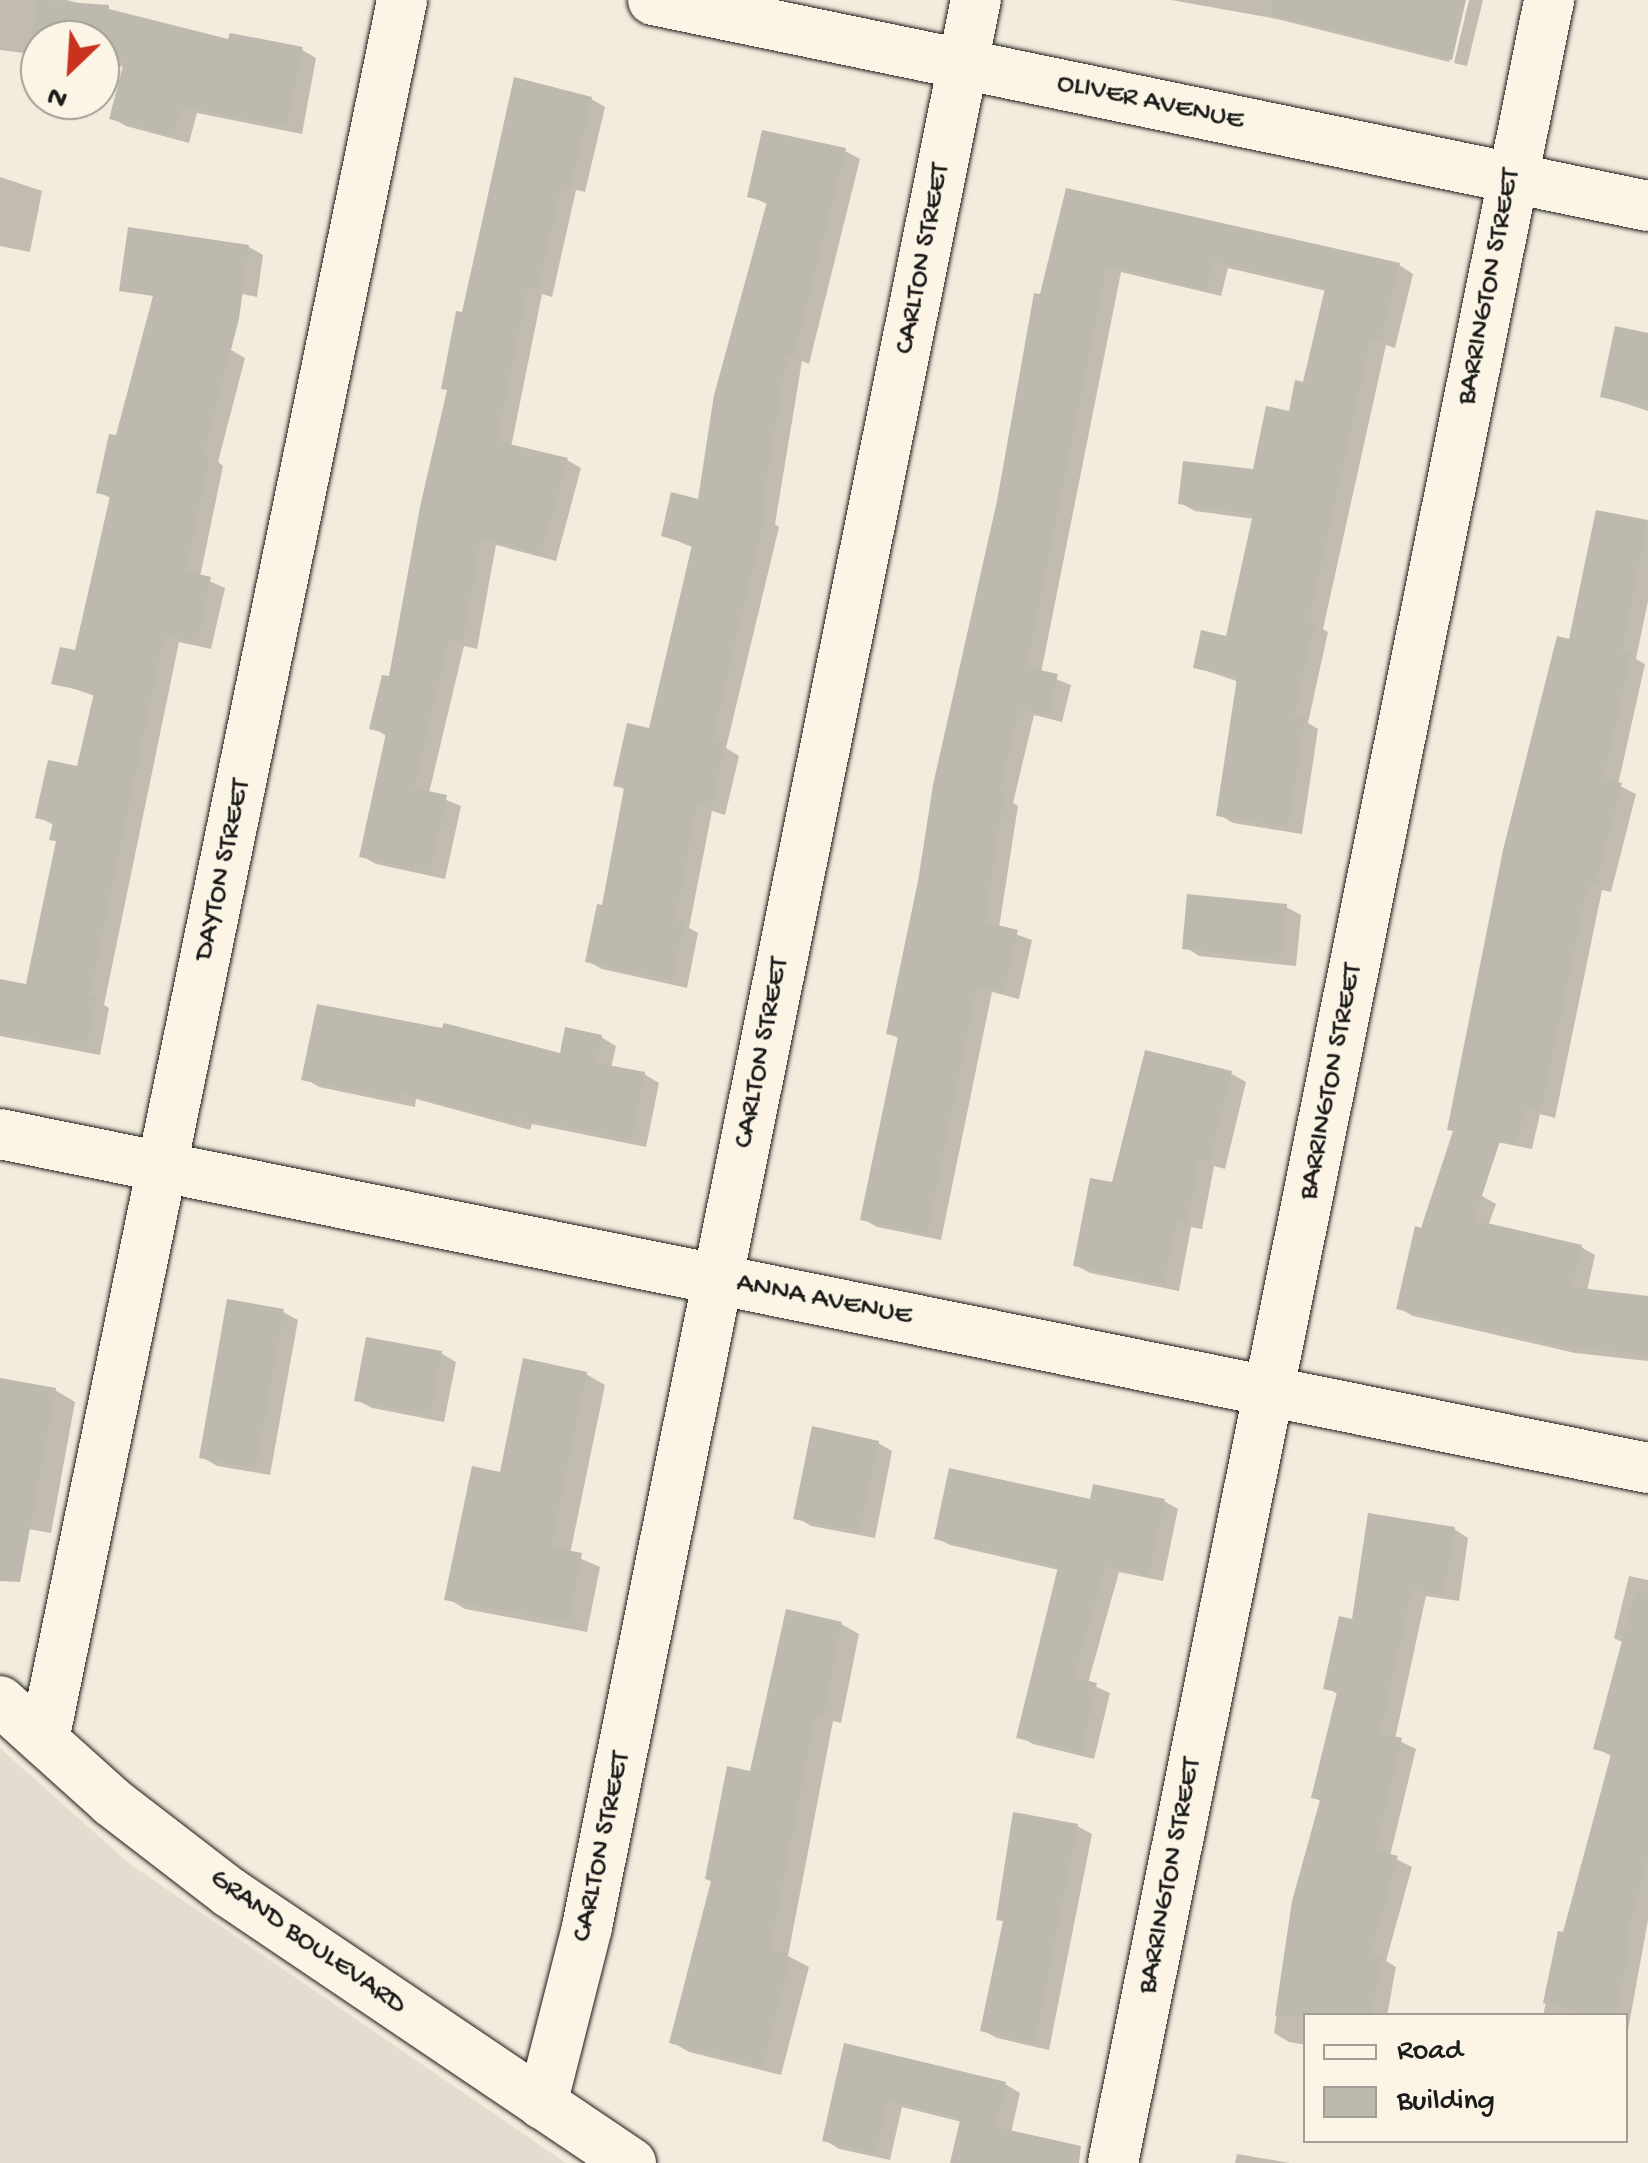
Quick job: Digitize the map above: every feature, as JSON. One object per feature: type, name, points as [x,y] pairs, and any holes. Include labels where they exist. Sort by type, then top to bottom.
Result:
[{"type":"street","name":"DAYTON STREET","points":[[44,1740],[402,0]]},
{"type":"street","name":"OLIVER AVENUE","points":[[652,0],[1648,206]]},
{"type":"street","name":"CARLTON STREET","points":[[542,2104],[587,1927],[976,0]]},
{"type":"street","name":"BARRINGTON STREET","points":[[1113,2163],[1548,0]]},
{"type":"street","name":"ANNA AVENUE","points":[[0,1134],[1648,1468]]},
{"type":"street","name":"GRAND BOULEVARD","points":[[0,1701],[112,1802],[229,1892],[630,2163]]},
{"type":"shaded area","points":[[0,1748],[130,1864],[566,2163],[0,2163]]},
{"type":"building","points":[[37,0],[109,5],[109,9],[228,39],[230,33],[303,47],[287,127],[182,107],[174,136],[113,120],[120,120],[124,62],[120,61],[120,20],[34,20]]},
{"type":"building","points":[[1272,0],[1466,0],[1452,60],[1270,15]]},
{"type":"building","points":[[514,77],[592,97],[571,186],[562,184],[538,290],[528,288],[497,441],[568,458],[541,555],[481,538],[463,642],[449,640],[414,788],[447,795],[430,873],[359,857],[386,733],[369,729],[382,675],[389,676],[420,507],[447,390],[441,389],[456,311],[462,312]]},
{"type":"building","points":[[762,130],[846,148],[794,357],[787,355],[761,515],[765,516],[712,742],[725,745],[711,808],[697,805],[675,921],[684,923],[672,981],[585,962],[597,904],[602,905],[624,788],[613,786],[627,723],[649,728],[692,545],[661,536],[671,492],[698,499],[714,395],[767,202],[747,197]]},
{"type":"building","points":[[1066,188],[1400,263],[1381,341],[1371,339],[1309,620],[1315,622],[1294,717],[1305,718],[1288,827],[1216,816],[1237,678],[1193,668],[1201,630],[1226,636],[1253,514],[1178,504],[1183,461],[1253,469],[1266,406],[1289,411],[1295,380],[1303,382],[1325,288],[1213,261],[1206,290],[1107,266],[1027,667],[1058,674],[1048,716],[1019,709],[999,794],[1004,795],[985,922],[1018,930],[1004,992],[977,986],[927,1234],[860,1220],[898,1037],[886,1034],[918,881],[933,785],[997,501],[1034,293],[1040,294]]},
{"type":"building","points":[[128,227],[249,245],[239,319],[204,454],[210,456],[186,571],[211,577],[197,643],[164,635],[90,996],[96,997],[86,1049],[0,1032],[0,979],[26,984],[56,841],[49,840],[53,822],[35,818],[48,760],[77,766],[94,693],[51,684],[60,647],[75,650],[110,496],[96,493],[109,434],[116,435],[153,296],[119,291]]},
{"type":"building","points":[[1615,326],[1648,333],[1648,408],[1600,397]]},
{"type":"building","points":[[1596,510],[1648,520],[1622,651],[1632,653],[1604,778],[1622,783],[1596,885],[1588,883],[1541,1112],[1525,1108],[1517,1145],[1500,1141],[1474,1220],[1582,1245],[1572,1287],[1648,1296],[1648,1355],[1559,1346],[1396,1309],[1415,1226],[1421,1228],[1453,1131],[1447,1130],[1503,850],[1557,636],[1569,639]]},
{"type":"building","points":[[1187,894],[1287,904],[1281,959],[1182,949]]},
{"type":"building","points":[[317,1004],[442,1028],[444,1023],[560,1053],[565,1027],[602,1035],[597,1063],[645,1072],[632,1140],[517,1117],[516,1123],[402,1093],[400,1100],[301,1080]]},
{"type":"building","points":[[1145,1050],[1232,1071],[1210,1162],[1199,1160],[1187,1223],[1177,1220],[1164,1284],[1073,1266],[1090,1178],[1112,1182]]},
{"type":"building","points":[[227,1299],[284,1309],[256,1469],[199,1458]]},
{"type":"building","points":[[366,1337],[442,1351],[430,1415],[354,1401]]},
{"type":"building","points":[[523,1358],[587,1372],[551,1547],[582,1553],[569,1623],[444,1600],[472,1466],[500,1472]]},
{"type":"building","points":[[0,1378],[56,1388],[20,1582],[0,1581]]},
{"type":"building","points":[[812,1426],[879,1441],[860,1532],[793,1519]]},
{"type":"building","points":[[949,1468],[1090,1499],[1093,1484],[1165,1499],[1149,1575],[1106,1566],[1074,1677],[1097,1683],[1081,1753],[1016,1738],[1058,1567],[934,1539]]},
{"type":"building","points":[[1368,1513],[1455,1527],[1444,1595],[1412,1590],[1380,1733],[1402,1738],[1376,1850],[1398,1856],[1371,1954],[1382,1956],[1372,2013],[1275,2016],[1292,1901],[1320,1800],[1311,1798],[1337,1692],[1323,1689],[1339,1616],[1352,1619]]},
{"type":"building","points":[[1635,1592],[1648,1593],[1648,1857],[1625,1944],[1630,1945],[1616,2013],[1587,2013],[1543,2003],[1558,1931],[1563,1932],[1611,1754],[1593,1749]]},
{"type":"building","points":[[786,1609],[842,1622],[824,1715],[816,1713],[770,1949],[788,1953],[788,1970],[763,2067],[669,2043],[711,1881],[705,1879],[727,1766],[750,1771]]},
{"type":"building","points":[[1013,1812],[1078,1824],[1035,2044],[980,2031],[1003,1921],[996,1920]]},
{"type":"building","points":[[844,2043],[1006,2082],[996,2127],[1081,2146],[1079,2163],[950,2163],[960,2120],[979,2124],[888,2101],[876,2154],[822,2141]]}]
